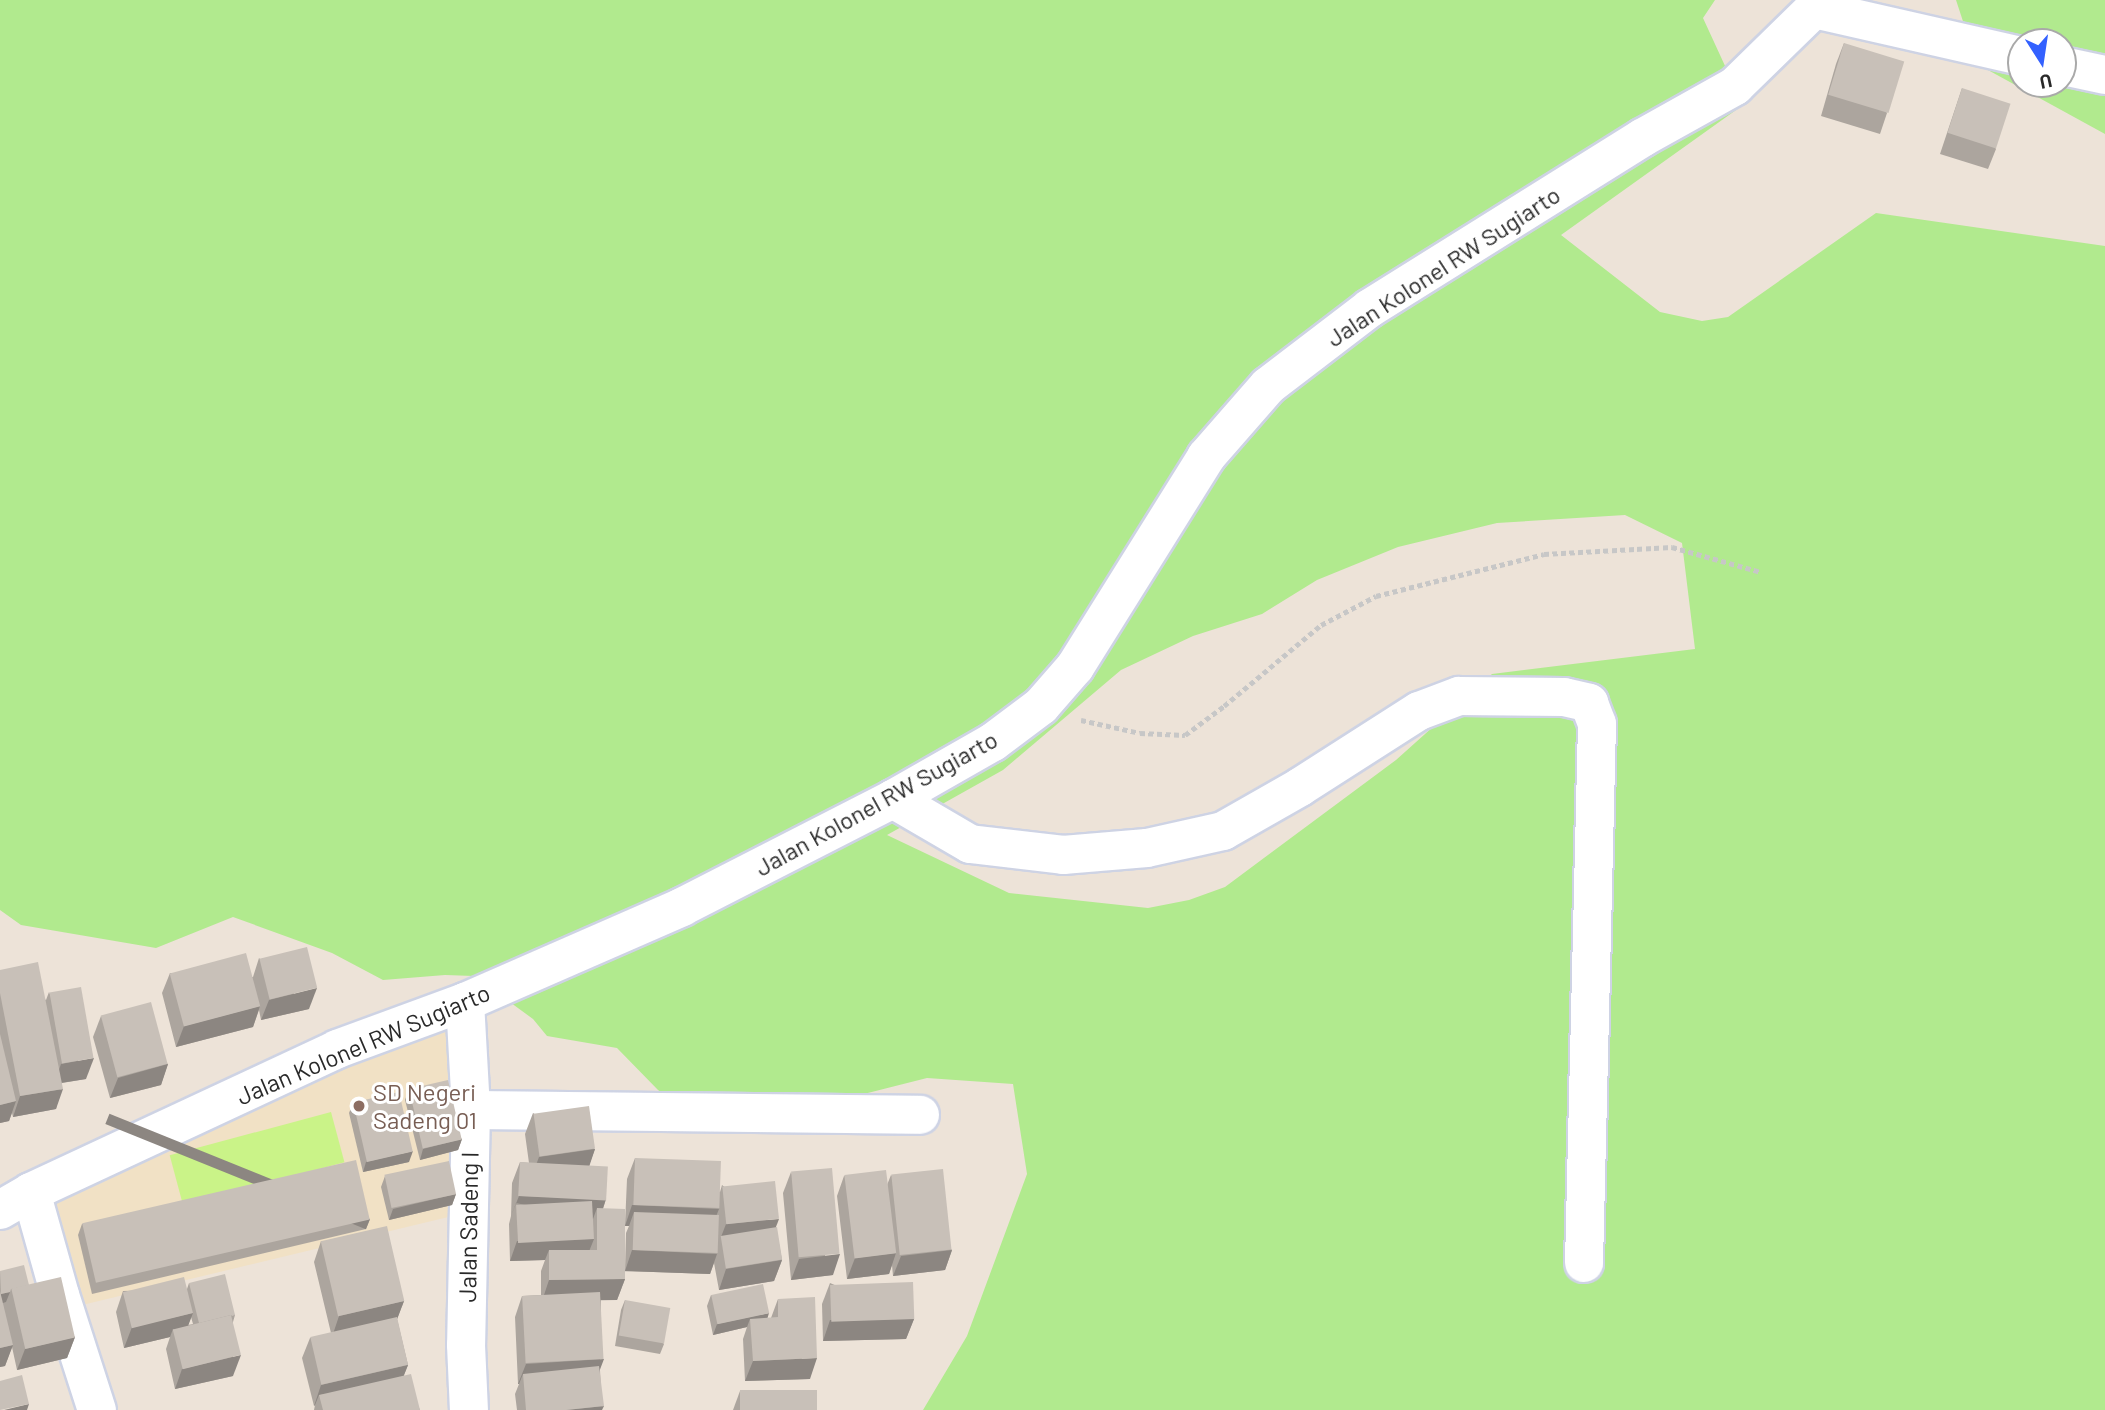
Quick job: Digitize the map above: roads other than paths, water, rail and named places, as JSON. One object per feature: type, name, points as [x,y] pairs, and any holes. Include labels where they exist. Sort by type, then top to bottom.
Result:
[{"type":"street","points":[[1816,5],[2007,53]]},
{"type":"street","name":"Jalan Kolonel RW Sugiarto","points":[[16,1201],[337,1049],[465,1002],[682,907],[893,799],[993,742],[1041,706],[1074,667],[1206,457],[1268,386],[1370,308],[1642,138],[1735,86],[1816,5]]},
{"type":"street","points":[[2077,69],[2105,75]]},
{"type":"street","points":[[893,799],[970,844],[1063,855],[1147,848],[1223,831],[1300,787],[1419,711],[1459,696],[1564,696],[1589,703],[1597,724],[1584,1263]]},
{"type":"street","name":"Jalan Sadeng I","points":[[465,1002],[471,1110],[466,1345],[469,1410]]},
{"type":"street","points":[[471,1110],[920,1115]]},
{"type":"street","points":[[16,1201],[60,1295],[97,1410]]},
{"type":"place","name":"SD Negeri Sadeng 01","points":[[359,1106]]}]
